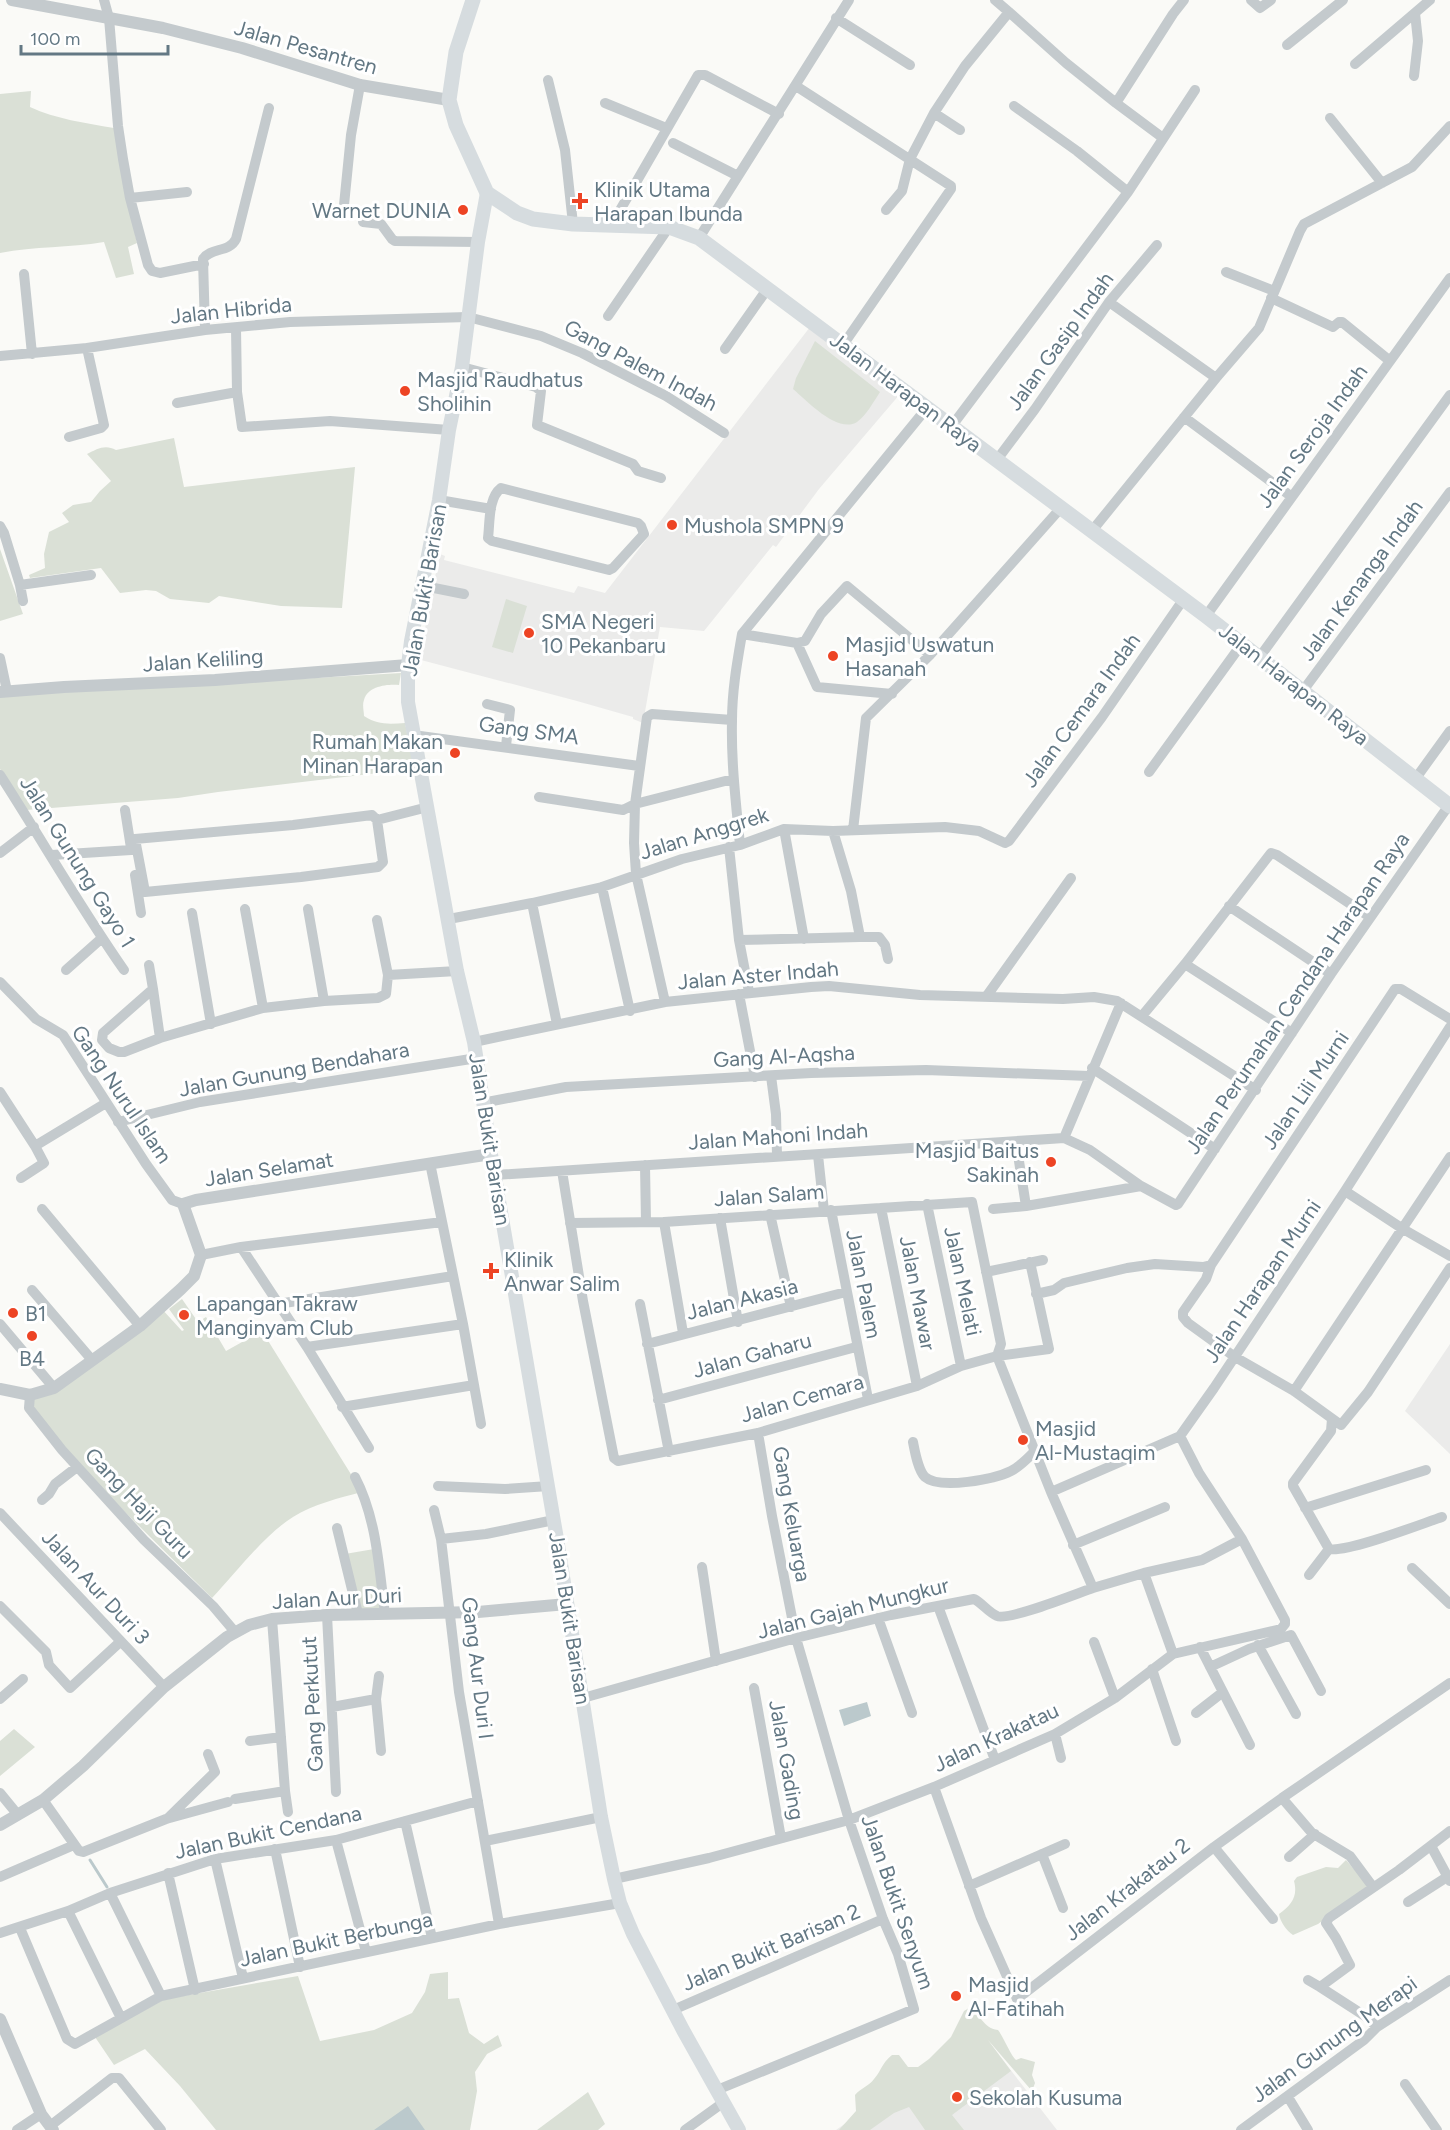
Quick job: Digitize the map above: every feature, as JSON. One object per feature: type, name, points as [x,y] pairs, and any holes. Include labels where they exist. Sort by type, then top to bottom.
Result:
[{"type":"main road","points":[[473,0],[456,52],[449,100],[456,125],[487,193]]},
{"type":"main road","name":"Jalan Harapan Raya","points":[[487,193],[517,213],[533,219],[573,224],[669,227],[699,238],[1206,616],[1450,805]]},
{"type":"main road","name":"Jalan Bukit Barisan","points":[[487,193],[440,500],[411,641],[408,665],[408,702],[457,971],[477,1058],[490,1154],[584,1698],[600,1817],[614,1879],[620,1903],[633,1934],[739,2130]]},
{"type":"street","name":"Jalan Pesantren","points":[[12,0],[163,28],[242,48],[360,85],[449,100]]},
{"type":"street","points":[[104,0],[109,18],[118,126],[130,198],[148,265],[152,272],[160,273],[204,264]]},
{"type":"street","points":[[699,238],[849,0]]},
{"type":"street","points":[[995,0],[1066,63],[1116,104],[1163,138]]},
{"type":"street","points":[[1116,104],[1167,22],[1184,0]]},
{"type":"street","points":[[1251,0],[1260,8],[1271,0]]},
{"type":"street","points":[[1287,45],[1343,0]]},
{"type":"street","points":[[1355,64],[1430,0]]},
{"type":"street","points":[[886,210],[901,192],[910,159],[934,113],[965,66],[1009,12]]},
{"type":"street","points":[[1414,76],[1419,41],[1415,13]]},
{"type":"street","points":[[836,18],[910,65]]},
{"type":"street","points":[[612,224],[698,75],[779,114]]},
{"type":"street","points":[[548,80],[565,150],[573,224]]},
{"type":"street","points":[[344,205],[351,135],[360,85]]},
{"type":"street","points":[[796,86],[948,183],[951,189],[843,345]]},
{"type":"street","points":[[951,427],[1128,192],[1196,90]]},
{"type":"street","points":[[605,103],[666,128]]},
{"type":"street","points":[[1014,106],[1077,151],[1128,192]]},
{"type":"street","points":[[204,330],[203,259],[206,255],[230,247],[236,239],[269,108]]},
{"type":"street","points":[[934,113],[960,130]]},
{"type":"street","points":[[1330,118],[1382,183]]},
{"type":"street","points":[[1091,532],[1259,328],[1304,224],[1412,167],[1450,126]]},
{"type":"street","points":[[673,143],[738,176]]},
{"type":"street","points":[[130,198],[188,192]]},
{"type":"street","points":[[363,222],[381,224],[395,241],[478,242]]},
{"type":"street","points":[[608,316],[669,227]]},
{"type":"street","name":"Jalan Gasip Indah","points":[[996,461],[1109,302],[1157,245]]},
{"type":"street","points":[[1226,272],[1333,327],[1342,322],[1390,361]]},
{"type":"street","points":[[24,274],[32,354]]},
{"type":"street","name":"Jalan Seroja Indah","points":[[1206,616],[1450,278]]},
{"type":"street","points":[[725,349],[768,288]]},
{"type":"street","points":[[1109,302],[1216,378]]},
{"type":"street","name":"Jalan Hibrida","points":[[0,356],[87,348],[204,330],[290,322],[468,317]]},
{"type":"street","name":"Gang Palem Indah","points":[[468,317],[542,336],[582,353],[666,396],[724,433]]},
{"type":"street","points":[[236,328],[237,392],[242,427],[330,421],[450,430]]},
{"type":"street","points":[[69,437],[101,428],[104,425],[87,348]]},
{"type":"street","points":[[462,367],[536,387],[541,391],[537,425],[633,464],[638,471],[661,478]]},
{"type":"street","points":[[177,403],[237,392]]},
{"type":"street","points":[[1259,658],[1450,395]]},
{"type":"street","points":[[740,845],[733,779],[732,720],[734,681],[742,634],[926,409]]},
{"type":"street","points":[[1184,417],[1292,497]]},
{"type":"street","points":[[501,488],[638,523],[642,526],[644,534],[609,570],[490,540],[488,538],[491,509],[496,492],[501,488]]},
{"type":"street","name":"Jalan Kenanga Indah","points":[[1302,692],[1450,492]]},
{"type":"street","points":[[440,500],[491,509]]},
{"type":"street","points":[[854,830],[866,718],[930,655],[1060,509]]},
{"type":"street","points":[[0,526],[20,585],[23,601]]},
{"type":"street","points":[[20,585],[91,575]]},
{"type":"street","points":[[424,586],[464,594]]},
{"type":"street","points":[[742,634],[797,643],[805,641],[821,614],[847,586],[930,655]]},
{"type":"street","name":"Jalan Cemara Indah","points":[[1009,842],[1102,717],[1183,600]]},
{"type":"street","points":[[797,643],[817,687],[892,694]]},
{"type":"street","points":[[1149,772],[1241,645]]},
{"type":"street","points":[[0,658],[3,691]]},
{"type":"street","name":"Jalan Keliling","points":[[3,691],[215,680],[408,665]]},
{"type":"street","points":[[487,704],[510,710],[506,746]]},
{"type":"street","points":[[665,1002],[636,874],[634,843],[635,804],[647,717],[650,714],[732,720]]},
{"type":"street","points":[[1416,778],[1450,730]]},
{"type":"street","name":"Gang SMA","points":[[414,735],[639,766]]},
{"type":"street","name":"Jalan Gunung Gayo 1","points":[[0,775],[52,855],[82,909],[124,970]]},
{"type":"street","points":[[539,797],[623,810],[635,804],[733,779]]},
{"type":"street","name":"Jalan Perumahan Cendana Harapan Raya","points":[[1141,1186],[1178,1204],[1256,1090],[1331,974],[1450,805]]},
{"type":"street","points":[[377,819],[428,807]]},
{"type":"street","points":[[125,810],[133,848],[145,892],[378,867],[382,865],[377,819],[372,815],[293,825],[135,839],[133,848],[141,913]]},
{"type":"street","points":[[0,853],[34,827]]},
{"type":"street","name":"Jalan Anggrek","points":[[449,919],[602,887],[682,859],[740,845],[784,829],[833,831],[945,827],[974,829],[1001,843],[1009,842]]},
{"type":"street","points":[[784,829],[804,939]]},
{"type":"street","points":[[833,831],[851,891],[860,937]]},
{"type":"street","points":[[52,855],[133,848]]},
{"type":"street","points":[[729,848],[755,1077]]},
{"type":"street","points":[[1142,1016],[1271,853],[1370,917]]},
{"type":"street","points":[[986,997],[1071,878]]},
{"type":"street","points":[[602,887],[630,1011]]},
{"type":"street","points":[[532,903],[557,1023]]},
{"type":"street","points":[[1229,906],[1331,974]]},
{"type":"street","points":[[245,909],[263,1008]]},
{"type":"street","points":[[309,909],[324,1001]]},
{"type":"street","points":[[192,913],[212,1024]]},
{"type":"street","points":[[153,989],[106,1028],[102,1040],[109,1048],[119,1052],[263,1008],[378,998],[386,994],[388,975],[377,920]]},
{"type":"street","points":[[739,940],[879,937],[885,945],[888,958]]},
{"type":"street","points":[[66,970],[102,938]]},
{"type":"street","points":[[1185,964],[1292,1033]]},
{"type":"street","points":[[149,965],[160,1038]]},
{"type":"street","points":[[388,975],[457,971]]},
{"type":"street","name":"Gang Nurul Islam","points":[[0,982],[36,1019],[63,1035],[118,1122],[172,1200],[183,1204]]},
{"type":"street","name":"Jalan Aster Indah","points":[[474,1042],[665,1002],[829,986],[920,995],[1094,997],[1121,1003]]},
{"type":"street","name":"Jalan Lili Murni","points":[[1235,1357],[1197,1331],[1183,1317],[1183,1312],[1206,1279],[1211,1265],[1395,989],[1401,989],[1450,1019]]},
{"type":"street","points":[[1141,1186],[1090,1150],[1064,1138],[1121,1003],[1256,1090]]},
{"type":"street","name":"Jalan Harapan Murni","points":[[1180,1436],[1345,1191],[1450,1027]]},
{"type":"street","name":"Jalan Gunung Bendahara","points":[[118,1122],[200,1102],[477,1058]]},
{"type":"street","name":"Gang Al-Aqsha","points":[[482,1103],[566,1087],[811,1073],[926,1070],[1090,1072]]},
{"type":"street","points":[[1090,1072],[1215,1149]]},
{"type":"street","points":[[771,1077],[776,1117],[777,1155]]},
{"type":"street","points":[[0,1092],[44,1163],[21,1178]]},
{"type":"street","points":[[35,1146],[106,1102]]},
{"type":"street","name":"Jalan Mahoni Indah","points":[[495,1175],[1064,1138]]},
{"type":"street","points":[[1016,1142],[1026,1206]]},
{"type":"street","name":"Jalan Selamat","points":[[201,1255],[183,1204],[196,1200],[490,1154]]},
{"type":"street","name":"Jalan Palem","points":[[818,1155],[827,1211],[868,1400]]},
{"type":"street","points":[[1294,1391],[1450,1156]]},
{"type":"street","points":[[430,1163],[463,1323],[480,1424]]},
{"type":"street","points":[[645,1165],[646,1222]]},
{"type":"street","points":[[562,1171],[570,1224]]},
{"type":"street","points":[[993,1209],[1026,1206],[1141,1186]]},
{"type":"street","points":[[1345,1191],[1450,1256]]},
{"type":"street","name":"Jalan Salam","points":[[570,1224],[664,1222],[972,1202],[986,1272]]},
{"type":"street","name":"Jalan Melati","points":[[927,1204],[961,1366]]},
{"type":"street","name":"Jalan Mawar","points":[[881,1208],[917,1386]]},
{"type":"street","points":[[42,1209],[140,1326]]},
{"type":"street","points":[[770,1214],[791,1307]]},
{"type":"street","points":[[720,1218],[738,1322]]},
{"type":"street","points":[[0,1389],[30,1395],[54,1388],[140,1326],[194,1276],[201,1255],[241,1247],[442,1222]]},
{"type":"street","points":[[664,1222],[683,1334]]},
{"type":"street","name":"Jalan Cemara","points":[[570,1224],[614,1458],[618,1461],[758,1432],[917,1386],[961,1366],[997,1356],[1049,1349],[1036,1294]]},
{"type":"street","points":[[241,1247],[307,1347],[369,1448]]},
{"type":"street","points":[[1042,1260],[986,1272],[1001,1344],[997,1356],[1051,1492],[1093,1588],[1144,1573],[1202,1560],[1242,1539],[1199,1473],[1180,1436],[1051,1492]]},
{"type":"street","points":[[1030,1262],[1036,1294],[1054,1290],[1064,1283],[1127,1268],[1155,1264],[1203,1267],[1211,1265]]},
{"type":"street","points":[[1235,1357],[1294,1391],[1341,1425],[1362,1401],[1450,1268]]},
{"type":"street","points":[[278,1304],[453,1276]]},
{"type":"street","points":[[32,1290],[92,1360]]},
{"type":"street","name":"Jalan Akasia","points":[[648,1344],[846,1292]]},
{"type":"street","points":[[640,1304],[669,1452]]},
{"type":"street","points":[[307,1347],[463,1323]]},
{"type":"street","points":[[0,1324],[54,1388]]},
{"type":"street","name":"Jalan Gaharu","points":[[658,1400],[856,1347]]},
{"type":"street","points":[[342,1407],[474,1385]]},
{"type":"street","name":"Gang Haji Guru","points":[[30,1395],[29,1408],[77,1467],[144,1540],[213,1606],[235,1632]]},
{"type":"street","points":[[1329,1549],[1294,1489],[1293,1483],[1331,1431],[1332,1419]]},
{"type":"street","name":"Gang Keluarga","points":[[758,1432],[796,1638]]},
{"type":"street","points":[[913,1442],[915,1455],[924,1476],[936,1482],[945,1483],[982,1479],[1011,1471],[1036,1450]]},
{"type":"street","points":[[42,1500],[56,1484],[77,1467]]},
{"type":"street","points":[[1305,1508],[1426,1470]]},
{"type":"street","points":[[355,1477],[366,1500],[377,1553],[385,1614]]},
{"type":"street","points":[[438,1486],[505,1489],[549,1486]]},
{"type":"street","points":[[1073,1545],[1165,1508]]},
{"type":"street","name":"Gang Aur Duri I","points":[[434,1509],[441,1539],[459,1692],[499,1924]]},
{"type":"street","name":"Jalan Aur Duri 3","points":[[0,1513],[164,1687]]},
{"type":"street","points":[[1329,1549],[1337,1550],[1374,1540],[1442,1517]]},
{"type":"street","points":[[441,1539],[486,1534],[554,1520]]},
{"type":"street","points":[[337,1528],[358,1614]]},
{"type":"street","name":"Jalan Krakatau","points":[[614,1879],[709,1858],[849,1821],[1055,1734],[1115,1698],[1173,1654],[1281,1629],[1286,1624],[1285,1620],[1242,1539]]},
{"type":"street","points":[[1309,1575],[1329,1549]]},
{"type":"street","points":[[702,1567],[716,1661]]},
{"type":"street","points":[[1412,1568],[1450,1604]]},
{"type":"street","points":[[1144,1573],[1173,1654]]},
{"type":"street","name":"Jalan Gajah Mungkur","points":[[584,1698],[796,1638],[878,1618],[974,1599],[1001,1617],[1042,1606],[1093,1588]]},
{"type":"street","name":"Jalan Aur Duri","points":[[0,1824],[43,1800],[83,1766],[164,1687],[235,1632],[249,1625],[272,1619],[327,1615],[451,1613],[567,1604]]},
{"type":"street","points":[[0,1606],[46,1652],[49,1665],[70,1688],[120,1642]]},
{"type":"street","points":[[938,1606],[995,1760]]},
{"type":"street","name":"Gang Perkutut","points":[[327,1615],[336,1792]]},
{"type":"street","points":[[878,1618],[912,1713]]},
{"type":"street","points":[[272,1619],[288,1812]]},
{"type":"street","points":[[1210,1667],[1258,1645],[1291,1635],[1321,1691]]},
{"type":"street","name":"Jalan Bukit Senyum","points":[[717,2090],[914,2009],[898,1954],[849,1821],[796,1638]]},
{"type":"street","points":[[1094,1642],[1115,1698]]},
{"type":"street","points":[[1258,1645],[1296,1714]]},
{"type":"street","points":[[1200,1647],[1250,1745]]},
{"type":"street","points":[[1152,1669],[1176,1742]]},
{"type":"street","points":[[379,1676],[376,1699],[381,1751]]},
{"type":"street","points":[[0,1699],[23,1679]]},
{"type":"street","name":"Jalan Krakatau 2","points":[[934,1787],[969,1886],[1017,1999],[1214,1847],[1450,1683]]},
{"type":"street","name":"Jalan Gading","points":[[754,1689],[781,1838]]},
{"type":"street","points":[[1196,1713],[1223,1692]]},
{"type":"street","points":[[332,1707],[376,1699]]},
{"type":"street","points":[[1055,1734],[1061,1758]]},
{"type":"street","points":[[249,1741],[281,1737]]},
{"type":"street","points":[[166,1820],[215,1772],[208,1754]]},
{"type":"street","points":[[196,1789],[206,1808]]},
{"type":"street","points":[[43,1800],[79,1851],[88,1852],[166,1820],[232,1801],[285,1791]]},
{"type":"street","points":[[0,1793],[18,1815]]},
{"type":"street","points":[[1282,1798],[1315,1834],[1350,1856],[1373,1887]]},
{"type":"street","name":"Jalan Bukit Cendana","points":[[0,1933],[68,1911],[110,1893],[168,1873],[215,1859],[336,1840],[478,1801]]},
{"type":"street","points":[[485,1841],[600,1817]]},
{"type":"street","points":[[405,1821],[432,1938]]},
{"type":"street","points":[[1320,1987],[1350,1965],[1327,1926],[1329,1918],[1450,1830]]},
{"type":"street","points":[[1289,1857],[1315,1834]]},
{"type":"street","points":[[336,1840],[366,1952]]},
{"type":"street","points":[[969,1886],[1065,1844]]},
{"type":"street","points":[[0,1877],[74,1845]]},
{"type":"street","points":[[1408,1902],[1449,1879],[1431,1846]]},
{"type":"street","points":[[1214,1847],[1273,1919]]},
{"type":"street","points":[[275,1849],[300,1967]]},
{"type":"street","points":[[1042,1854],[1063,1908]]},
{"type":"street","points":[[215,1859],[243,1978]]},
{"type":"street","points":[[168,1873],[195,1990]]},
{"type":"street","points":[[110,1893],[160,1996]]},
{"type":"street","name":"Jalan Bukit Berbunga","points":[[20,1928],[67,2039],[75,2044],[160,1996],[499,1924],[620,1903]]},
{"type":"street","points":[[68,1911],[121,2018]]},
{"type":"street","name":"Jalan Bukit Barisan 2","points":[[673,2010],[884,1919]]},
{"type":"street","points":[[1308,1980],[1365,2016],[1377,2027]]},
{"type":"street","name":"Jalan Gunung Merapi","points":[[1241,2130],[1364,2040],[1377,2027],[1450,1980]]},
{"type":"street","points":[[0,2019],[41,2114],[52,2128],[112,2078],[119,2078],[161,2130]]},
{"type":"street","points":[[1405,2084],[1437,2130]]},
{"type":"street","points":[[1288,2097],[1308,2130]]},
{"type":"street","points":[[685,2130],[724,2103]]},
{"type":"street","points":[[17,2130],[41,2114]]},
{"type":"shaded area","points":[[31,91],[30,107],[60,118],[114,128],[137,243],[128,247],[134,274],[116,278],[104,242],[0,253],[0,94]]},
{"type":"shaded area","points":[[810,327],[900,394],[819,489],[776,547],[773,545],[704,631],[660,627],[643,723],[633,717],[577,701],[421,660],[427,614],[440,554],[445,556],[444,560],[574,593],[578,586],[605,593]]},
{"type":"shaded area","points":[[815,341],[880,392],[867,412],[857,422],[849,425],[832,420],[814,408],[793,389],[796,378]]},
{"type":"shaded area","points":[[174,438],[184,487],[355,467],[342,608],[281,606],[219,596],[209,603],[170,599],[156,591],[146,590],[120,593],[101,568],[30,578],[29,575],[45,568],[44,554],[49,532],[69,522],[62,513],[73,505],[91,502],[111,481],[87,454],[101,448],[108,447],[116,450]]},
{"type":"shaded area","points":[[0,549],[23,614],[0,621]]},
{"type":"shaded area","points":[[506,599],[527,606],[513,653],[492,647]]},
{"type":"shaded area","points":[[401,673],[399,685],[374,689],[366,695],[363,706],[364,716],[374,721],[388,724],[405,723],[414,767],[403,770],[178,798],[26,810],[0,769],[0,696]]},
{"type":"shaded area","points":[[182,1299],[198,1322],[206,1317],[226,1351],[262,1331],[362,1492],[309,1508],[293,1517],[261,1544],[212,1598],[62,1450],[37,1419],[30,1395],[54,1388],[161,1308],[182,1331],[184,1330],[169,1309]]},
{"type":"shaded area","points":[[1450,1344],[1450,1454],[1405,1411]]},
{"type":"shaded area","points":[[374,1549],[383,1609],[358,1612],[345,1554]]},
{"type":"shaded area","points":[[867,1702],[871,1716],[844,1726],[839,1710]]},
{"type":"shaded area","points":[[14,1729],[35,1747],[0,1776],[0,1741]]},
{"type":"shaded area","points":[[1346,1860],[1369,1886],[1318,1924],[1293,1935],[1284,1926],[1279,1914],[1293,1900],[1294,1881],[1297,1877],[1326,1867],[1338,1868]]},
{"type":"shaded area","points":[[448,1972],[448,1999],[459,1998],[469,2033],[484,2044],[498,2035],[502,2046],[487,2054],[475,2072],[477,2091],[470,2130],[216,2130],[180,2086],[145,2049],[114,2065],[95,2037],[165,1999],[298,1976],[320,2041],[374,2030],[412,2013],[425,1992],[430,1974]]},
{"type":"shaded area","name":"Sekolah Kusuma","points":[[969,2008],[988,2026],[998,2030],[1016,2060],[1021,2058],[1035,2062],[1032,2075],[1035,2083],[1032,2091],[988,2040],[1011,2071],[952,2115],[964,2130],[925,2130],[909,2107],[894,2113],[870,2130],[839,2130],[856,2111],[855,2095],[877,2076],[888,2058],[892,2055],[899,2055],[908,2067],[918,2067],[951,2037],[964,2011]]},
{"type":"shaded area","name":"Sekolah Kusuma","points":[[979,2029],[1057,2130],[836,2130]]},
{"type":"shaded area","points":[[588,2092],[605,2124],[598,2130],[537,2130]]},
{"type":"shaded area","points":[[408,2106],[425,2130],[374,2130]]},
{"type":"waterway","points":[[90,1860],[107,1887]]},
{"type":"place","name":"Klinik Utama Harapan Ibunda","points":[[580,201]]},
{"type":"place","name":"Warnet DUNIA","points":[[463,210]]},
{"type":"place","name":"Masjid Raudhatus Sholihin","points":[[405,391]]},
{"type":"place","name":"Mushola SMPN 9","points":[[672,525]]},
{"type":"place","name":"SMA Negeri 10 Pekanbaru","points":[[529,633]]},
{"type":"place","name":"Masjid Uswatun Hasanah","points":[[833,656]]},
{"type":"place","name":"Rumah Makan Minan Harapan","points":[[455,753]]},
{"type":"place","name":"Masjid Baitus Sakinah","points":[[1051,1162]]},
{"type":"place","name":"Klinik Anwar Salim","points":[[491,1271]]},
{"type":"place","name":"B1","points":[[13,1313]]},
{"type":"place","name":"Lapangan Takraw Manginyam Club","points":[[184,1315]]},
{"type":"place","name":"B4","points":[[32,1336]]},
{"type":"place","name":"Masjid Al-Mustaqim","points":[[1023,1440]]},
{"type":"place","name":"Masjid Al-Fatihah","points":[[956,1996]]},
{"type":"place","name":"Sekolah Kusuma","points":[[957,2097]]}]
